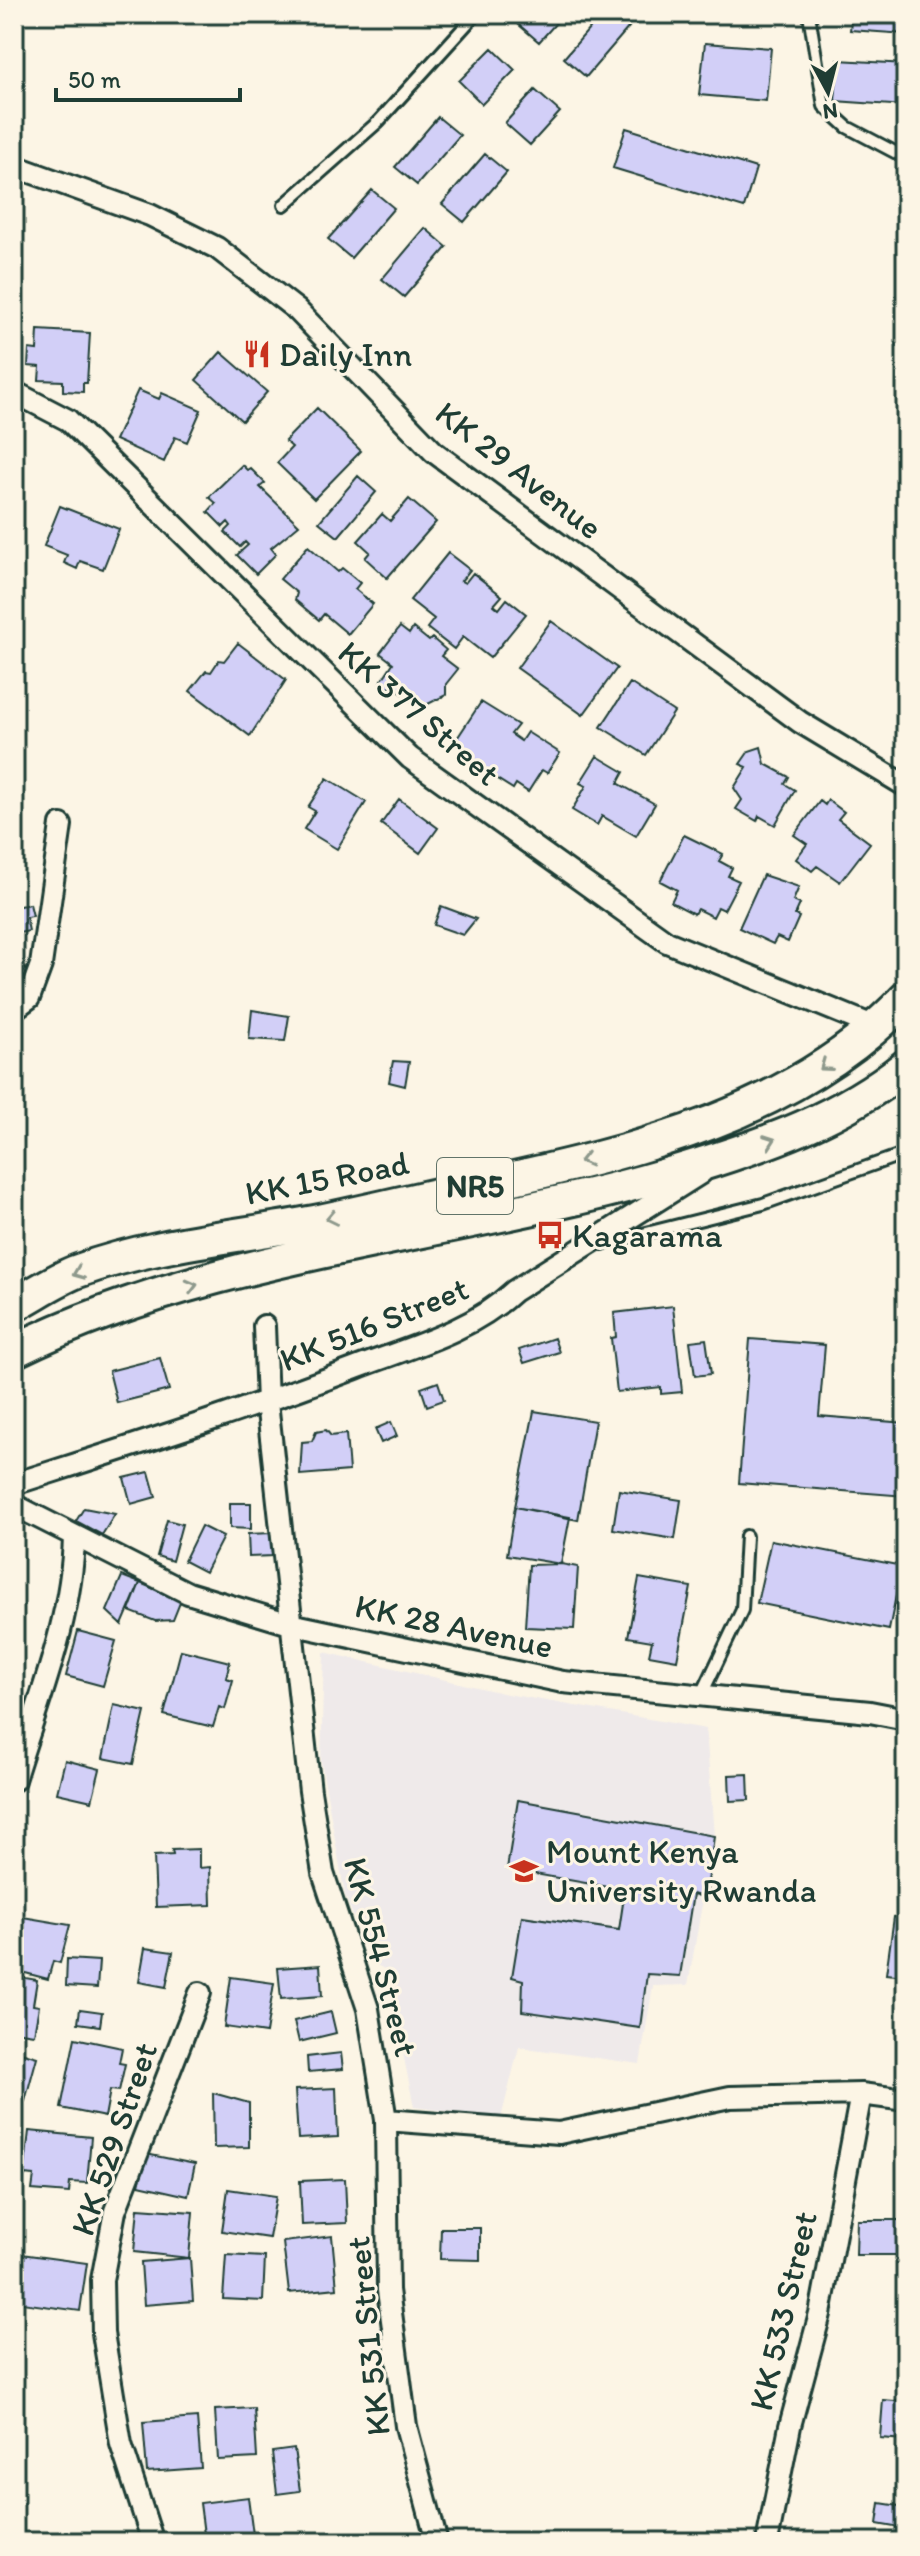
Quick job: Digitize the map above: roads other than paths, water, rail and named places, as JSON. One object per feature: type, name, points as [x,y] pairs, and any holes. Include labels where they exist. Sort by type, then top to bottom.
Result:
[{"type":"highway","name":"KK 15 Road","points":[[14,1305],[76,1272],[168,1245],[314,1222],[530,1174],[655,1142],[743,1112],[815,1073],[878,1028],[906,998]]},
{"type":"highway","name":"KK 15 Road","points":[[14,1351],[63,1327],[151,1297],[279,1263],[629,1187],[726,1156],[838,1113],[906,1066]]},
{"type":"street","name":"KK 29 Avenue","points":[[14,166],[150,215],[217,248],[297,310],[434,452],[800,722],[905,785]]},
{"type":"street","name":"KK 377 Street","points":[[14,392],[68,420],[410,758],[456,793],[667,942],[878,1028]]},
{"type":"street","points":[[14,1009],[29,998],[41,965],[61,825]]},
{"type":"street","name":"KK 516 Street","points":[[14,1484],[267,1402],[464,1326],[490,1313],[514,1291],[726,1156]]},
{"type":"street","name":"KK 554 Street","points":[[264,1326],[267,1402],[310,1791],[323,1873],[368,2009],[386,2120]]},
{"type":"street","name":"KK 28 Avenue","points":[[14,1505],[188,1593],[290,1624],[563,1682],[870,1712],[906,1719]]},
{"type":"street","points":[[14,1780],[64,1615],[73,1574],[74,1537]]},
{"type":"street","name":"KK 529 Street","points":[[153,2542],[121,2444],[103,2333],[102,2280],[115,2211],[200,1993]]},
{"type":"street","points":[[386,2120],[559,2133],[730,2097],[861,2094],[906,2100]]},
{"type":"street","name":"KK 533 Street","points":[[767,2542],[790,2426],[820,2314],[861,2094]]},
{"type":"street","name":"KK 531 Street","points":[[386,2120],[388,2290],[406,2426],[437,2542]]},
{"type":"lane","points":[[284,205],[378,122],[476,14]]},
{"type":"lane","points":[[809,14],[824,106],[847,127],[906,158]]},
{"type":"lane","points":[[579,1251],[763,1204],[906,1153]]},
{"type":"lane","points":[[701,1696],[742,1610],[746,1536]]},
{"type":"place","name":"Daily Inn","points":[[257,354]]},
{"type":"place","name":"Kagarama","points":[[550,1235]]},
{"type":"place","name":"Mount Kenya University Rwanda","points":[[524,1871]]}]
